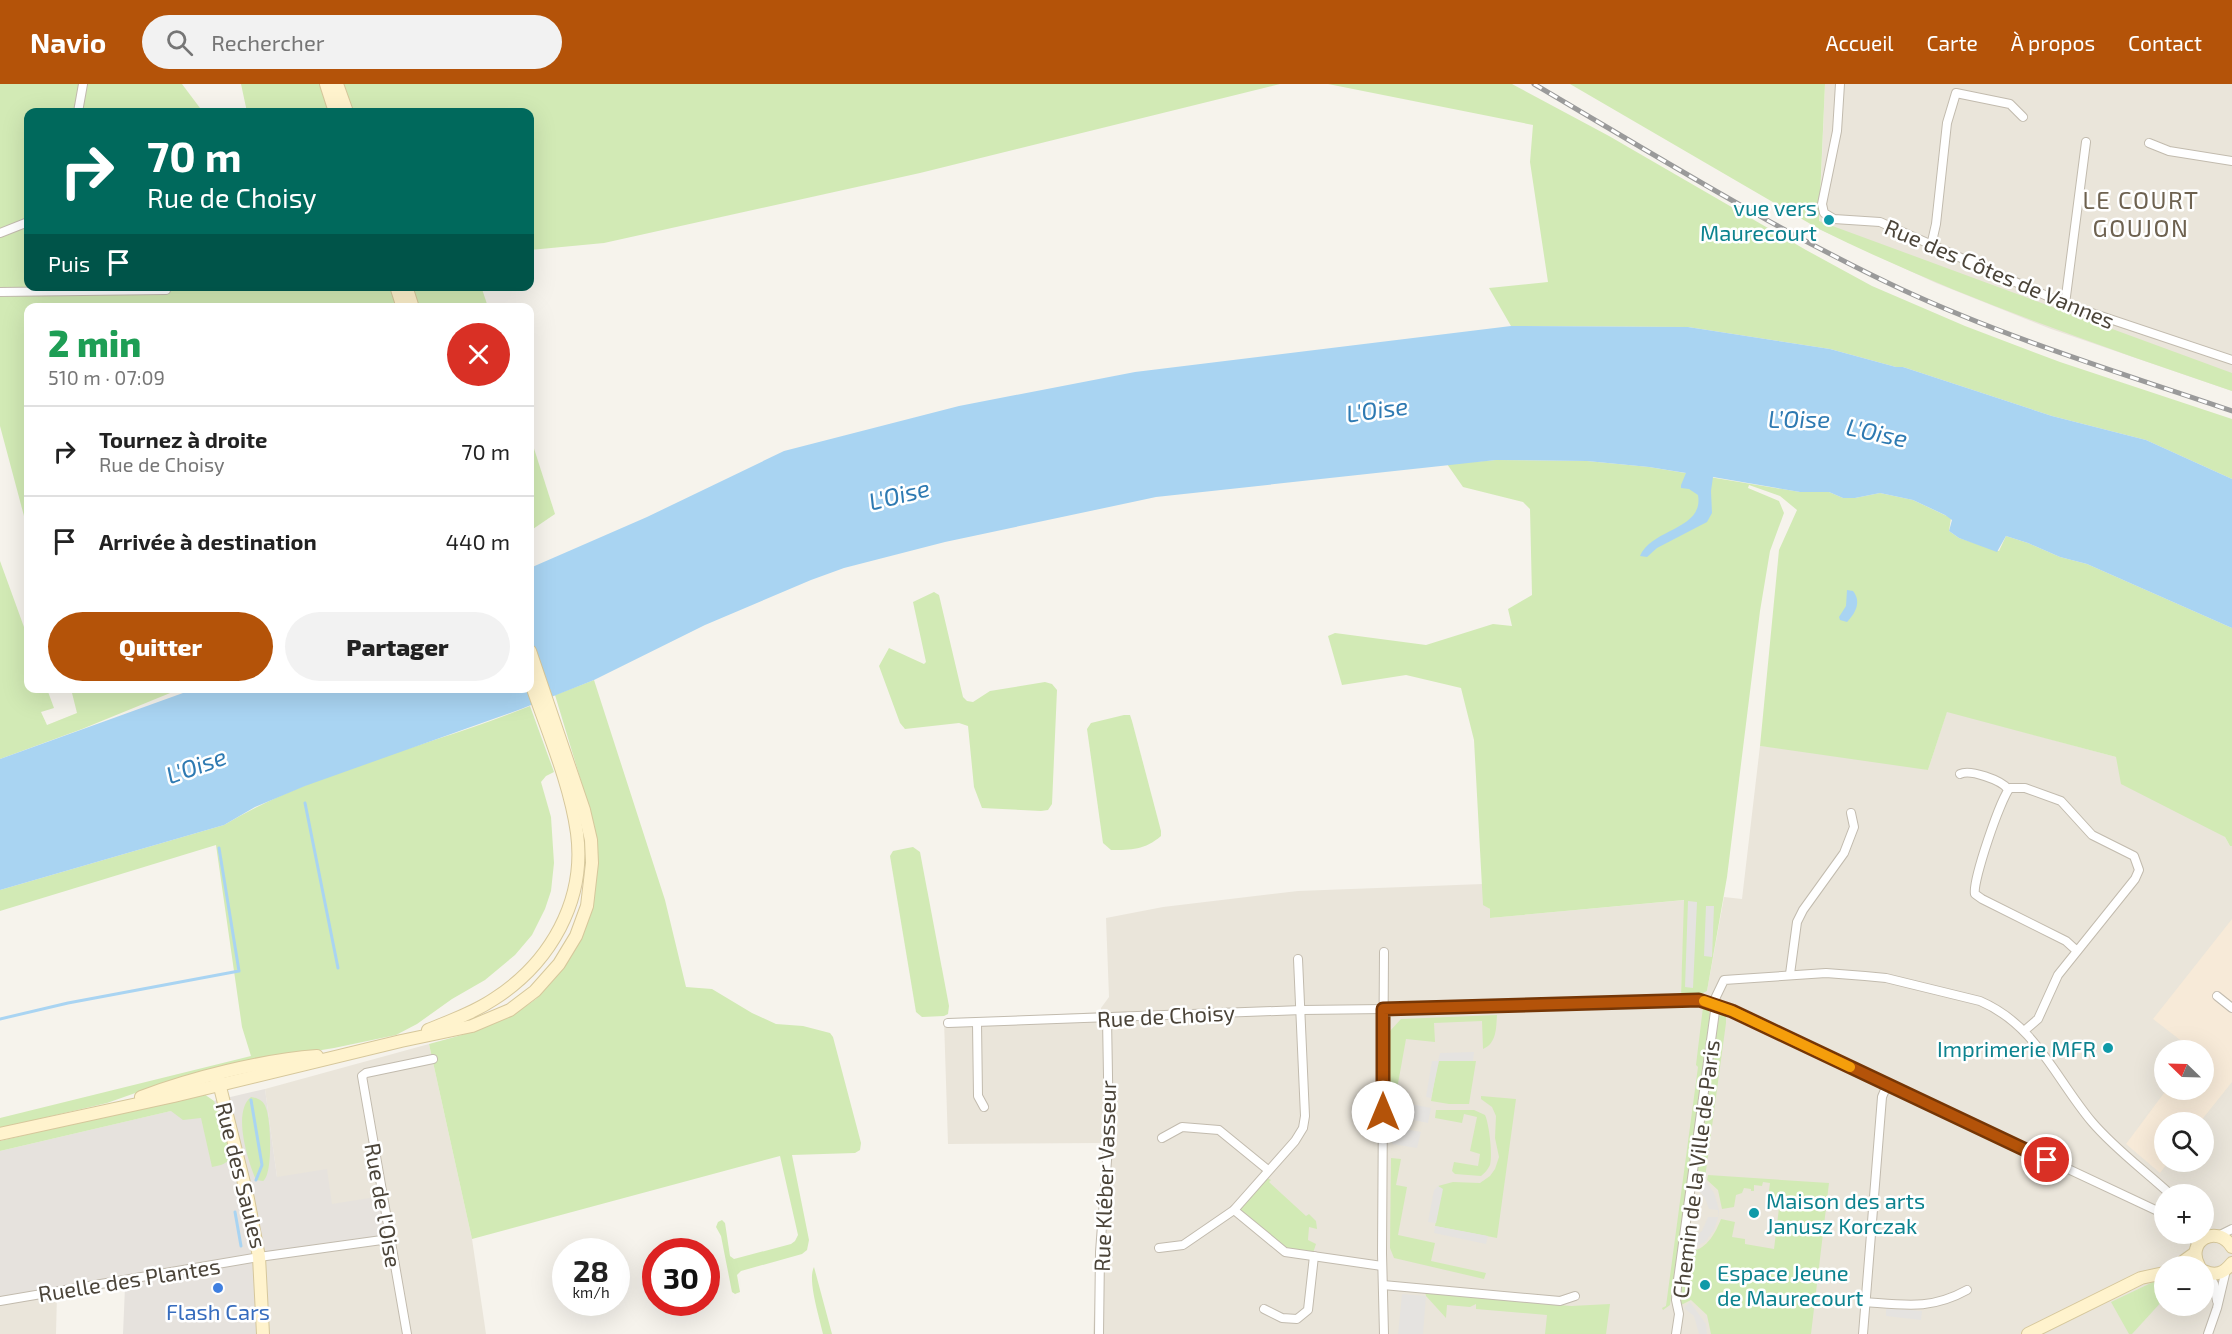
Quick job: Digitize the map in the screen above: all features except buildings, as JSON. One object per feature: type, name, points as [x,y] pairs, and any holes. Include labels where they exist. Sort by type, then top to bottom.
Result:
[{"type":"main road","points":[[326,84],[334,108]]},
{"type":"main road","points":[[337,84],[346,108]]},
{"type":"main road","points":[[401,1041],[472,1012],[495,999],[533,966],[557,934],[574,893],[578,858],[574,820],[564,766],[534,665]]},
{"type":"main road","points":[[0,1134],[115,1108],[219,1080],[472,1026],[502,1014],[535,991],[565,957],[576,936],[587,906],[592,863],[591,840],[586,819],[534,690]]},
{"type":"main road","name":"Rue des Saules","points":[[219,1080],[248,1199],[258,1257]]},
{"type":"main road","points":[[2214,1235],[2232,1246]]},
{"type":"main road","points":[[2188,1256],[2199,1244]]},
{"type":"main road","points":[[2196,1249],[2198,1256]]},
{"type":"main road","points":[[258,1257],[263,1334]]},
{"type":"main road","points":[[2214,1273],[2217,1274],[2229,1266]]},
{"type":"main road","points":[[2028,1334],[2138,1279],[2154,1275]]},
{"type":"street","points":[[79,108],[82,84]]},
{"type":"street","name":"Rue des Côtes de Vannes","points":[[1840,84],[1837,131],[1822,204],[1824,213],[1830,217],[1880,222],[2065,304],[2232,360]]},
{"type":"street","points":[[1931,246],[1936,224],[1947,123],[1956,93],[2010,104],[2023,117]]},
{"type":"street","points":[[2065,304],[2086,142]]},
{"type":"street","points":[[2149,143],[2169,151],[2232,161]]},
{"type":"street","points":[[0,233],[24,224]]},
{"type":"street","points":[[0,292],[83,291]]},
{"type":"street","points":[[1960,774],[1969,771],[2004,784],[2008,789]]},
{"type":"street","points":[[2024,1030],[2038,1019],[2058,975],[2138,876],[2139,870],[2136,858],[2092,835],[2061,801],[2020,787],[2008,789],[2004,795],[1974,888],[1976,894],[2066,941],[2077,951]]},
{"type":"street","points":[[1851,813],[1854,827],[1844,853],[1797,922],[1790,974],[1826,973],[1886,978],[1992,1006],[2024,1030],[2056,1070],[2091,1121],[2159,1184]]},
{"type":"street","points":[[1384,952],[1382,1266],[1384,1334]]},
{"type":"street","points":[[1159,1248],[1183,1245],[1234,1210],[1295,1141],[1303,1128],[1305,1116],[1302,1010],[1298,959]]},
{"type":"street","name":"Chemin de la Ville de Paris","points":[[1676,1334],[1679,1314],[1676,1300],[1677,1287],[1714,1004],[1724,980],[1790,974]]},
{"type":"street","points":[[2217,996],[2232,1008]]},
{"type":"street","name":"Rue de Choisy","points":[[948,1023],[1302,1010],[1685,1000],[1714,1004],[2154,1210]]},
{"type":"street","name":"Rue Kléber Vasseur","points":[[1099,1334],[1100,1252],[1109,1134],[1107,1018]]},
{"type":"street","points":[[977,1023],[978,1096],[984,1107]]},
{"type":"street","name":"Rue de l'Oise","points":[[407,1334],[362,1076],[366,1073],[433,1059]]},
{"type":"street","points":[[1863,1334],[1882,1097],[1887,1085]]},
{"type":"street","points":[[1162,1138],[1182,1127],[1219,1130],[1268,1170]]},
{"type":"street","points":[[1234,1210],[1281,1249],[1290,1253],[1382,1266]]},
{"type":"street","points":[[2214,1234],[2232,1231],[2232,1246]]},
{"type":"street","name":"Rue des Saules","points":[[258,1257],[389,1239]]},
{"type":"street","points":[[2194,1244],[2196,1249]]},
{"type":"street","points":[[1264,1309],[1282,1318],[1297,1319],[1308,1310],[1314,1256]]},
{"type":"street","name":"Ruelle des Plantes","points":[[0,1301],[258,1257]]},
{"type":"street","points":[[2208,1334],[2229,1266]]},
{"type":"street","points":[[2214,1284],[2218,1305]]},
{"type":"street","points":[[1383,1285],[1560,1301],[1575,1296]]},
{"type":"street","points":[[1866,1302],[1917,1306],[1952,1298],[1967,1290]]},
{"type":"shaded area","points":[[1825,84],[2232,84],[2232,391],[2051,329],[1936,283],[1819,229]]},
{"type":"shaded area","points":[[1947,711],[2116,757],[2225,837],[2232,846],[2232,1334],[1093,1334],[1103,1143],[948,1144],[944,1020],[1101,1012],[1101,1008],[1109,997],[1106,918],[1163,907],[1298,891],[1483,884],[1483,904],[1490,909],[1490,918],[1685,900],[1681,994],[1707,991],[1724,897],[1742,899],[1760,746],[1891,758],[1928,770]]},
{"type":"shaded area","points":[[1688,901],[1697,902],[1693,988],[1685,987]]},
{"type":"shaded area","points":[[1706,906],[1714,906],[1712,957],[1704,956]]},
{"type":"shaded area","points":[[2232,919],[2232,1082],[2208,1112],[2154,1112],[2154,1168],[2126,1144],[2159,1100],[2214,1100],[2214,1040],[2180,1040],[2153,1019]]},
{"type":"shaded area","points":[[429,1044],[472,1239],[486,1334],[263,1334],[259,1257],[331,1204],[277,1177],[265,1089]]},
{"type":"shaded area","points":[[1474,1052],[1473,1061],[1439,1061],[1431,1098],[1426,1097],[1432,1061],[1438,1061],[1440,1053]]},
{"type":"shaded area","points":[[265,1089],[277,1177],[327,1169],[332,1204],[382,1196],[395,1241],[259,1257],[263,1334],[123,1334],[125,1287],[0,1300],[0,1151]]},
{"type":"shaded area","points":[[1395,1101],[1431,1108],[1428,1123],[1393,1116]]},
{"type":"shaded area","points":[[1393,1127],[1421,1132],[1417,1148],[1392,1144]]},
{"type":"shaded area","points":[[1700,1179],[1706,1182],[1714,1193],[1719,1210],[1718,1218],[1714,1230],[1705,1242],[1691,1249],[1688,1242],[1702,1231],[1708,1217],[1718,1217],[1718,1210],[1709,1209],[1705,1198],[1695,1186]]},
{"type":"shaded area","points":[[1438,1186],[1443,1189],[1436,1223],[1428,1222],[1434,1190]]},
{"type":"shaded area","points":[[1435,1226],[1488,1236],[1486,1244],[1434,1233]]},
{"type":"shaded area","points":[[57,1294],[56,1334],[0,1334],[0,1300]]},
{"type":"shaded area","points":[[1402,1294],[1426,1296],[1423,1334],[1398,1334]]},
{"type":"shaded area","points":[[1690,1302],[1706,1324],[1707,1334],[1699,1334],[1694,1316],[1684,1308]]},
{"type":"shaded area","points":[[1886,1308],[1922,1311],[1921,1320],[1886,1316]]},
{"type":"green space","points":[[0,84],[182,84],[200,108],[24,108],[24,291],[483,291],[487,303],[24,303],[24,516],[0,426]]},
{"type":"green space","points":[[241,84],[1280,84],[920,173],[604,243],[534,250],[534,108],[246,108]]},
{"type":"green space","points":[[1328,84],[1512,84],[1609,136],[1872,286],[1965,326],[2060,362],[2232,419],[2232,479],[2146,440],[2052,416],[1903,367],[1830,349],[1688,327],[1511,326],[1489,288],[1548,282],[1530,162],[1533,125]]},
{"type":"green space","points":[[1570,84],[1825,84],[1819,221],[2232,373],[2232,391],[2023,317],[1869,253],[1819,229]]},
{"type":"green space","points":[[534,448],[555,514],[534,528]]},
{"type":"green space","points":[[1496,460],[1587,461],[1649,467],[1800,492],[1829,492],[1843,498],[1880,493],[1913,500],[1951,518],[1949,531],[1959,538],[1999,551],[2006,536],[2028,543],[2060,557],[2087,564],[2232,628],[2232,846],[2225,837],[2121,784],[2116,757],[1947,712],[1928,770],[1760,746],[1779,550],[1797,510],[1780,496],[1749,485],[1748,488],[1779,501],[1784,513],[1770,551],[1760,611],[1727,877],[1707,991],[1701,994],[1681,994],[1684,900],[1490,918],[1490,909],[1483,905],[1474,740],[1461,688],[1406,675],[1342,685],[1328,636],[1335,633],[1426,645],[1493,624],[1512,626],[1508,609],[1532,595],[1530,509],[1523,502],[1463,487],[1447,464]]},
{"type":"green space","points":[[0,561],[24,627],[24,693],[48,693],[54,708],[41,712],[47,725],[77,713],[72,693],[170,693],[0,759]]},
{"type":"green space","points":[[934,592],[939,595],[963,697],[967,701],[973,702],[990,691],[1045,682],[1052,684],[1057,690],[1052,804],[1048,810],[982,808],[974,787],[968,726],[959,723],[905,729],[900,723],[879,666],[889,648],[924,664],[926,662],[913,602]]},
{"type":"green space","points":[[594,680],[665,900],[686,987],[712,989],[752,1013],[776,1024],[803,1026],[830,1033],[833,1037],[861,1143],[860,1150],[855,1153],[792,1155],[809,1240],[807,1250],[802,1254],[741,1271],[737,1275],[740,1292],[735,1294],[732,1292],[721,1236],[716,1227],[718,1222],[722,1220],[725,1223],[730,1256],[734,1259],[791,1244],[798,1235],[780,1156],[472,1239],[429,1044],[498,1022],[519,1011],[536,999],[551,983],[565,966],[578,942],[597,854],[594,824],[555,695]]},
{"type":"green space","points":[[530,706],[554,772],[541,782],[551,817],[554,863],[551,891],[532,935],[515,955],[485,980],[396,1035],[261,1060],[141,1091],[107,1103],[0,1128],[0,1118],[251,1056],[242,1027],[216,845],[0,911],[0,890],[224,825],[260,805],[335,774]]},
{"type":"green space","points":[[1130,715],[1132,721],[1161,836],[1138,848],[1111,850],[1103,843],[1087,729],[1091,723]]},
{"type":"green space","points":[[913,847],[920,852],[949,1006],[948,1014],[944,1016],[922,1017],[916,1012],[890,856],[893,851]]},
{"type":"green space","points":[[1703,1007],[1708,1009],[1710,1014],[1701,1080],[1702,1090],[1700,1091],[1670,1305],[1663,1310],[1662,1308],[1666,1306],[1698,1067],[1696,1065]]},
{"type":"green space","points":[[1723,1014],[1726,1017],[1726,1023],[1705,1178],[1700,1179],[1695,1186],[1719,1016]]},
{"type":"green space","points":[[1497,1015],[1493,1039],[1483,1049],[1482,1021],[1434,1023],[1435,1042],[1406,1039],[1397,1089],[1390,1088],[1390,1031],[1401,1019]]},
{"type":"green space","points":[[1438,1061],[1476,1061],[1469,1104],[1431,1101]]},
{"type":"green space","points":[[204,1094],[214,1101],[232,1154],[229,1160],[222,1165],[212,1167],[201,1118],[183,1120],[171,1111],[0,1151],[0,1141]]},
{"type":"green space","points":[[1481,1096],[1516,1099],[1497,1238],[1435,1226],[1442,1189],[1438,1186],[1453,1182],[1480,1183],[1495,1169],[1499,1157],[1495,1138],[1496,1116],[1492,1107],[1481,1099]]},
{"type":"green space","points":[[251,1097],[264,1103],[268,1114],[270,1158],[263,1181],[256,1180],[243,1137],[245,1104]]},
{"type":"green space","points":[[1436,1110],[1474,1110],[1485,1115],[1491,1161],[1481,1176],[1455,1174],[1452,1171],[1454,1162],[1478,1166],[1480,1154],[1470,1151],[1477,1117],[1464,1114],[1462,1123],[1435,1118]]},
{"type":"green space","points":[[1391,1158],[1401,1159],[1396,1185],[1407,1187],[1398,1235],[1435,1243],[1431,1261],[1486,1273],[1484,1279],[1394,1258],[1390,1248]]},
{"type":"green space","points":[[1708,1175],[1829,1183],[1811,1334],[1711,1334],[1707,1315],[1691,1300],[1679,1306],[1680,1280],[1690,1288],[1693,1262],[1685,1254],[1687,1243],[1692,1251],[1702,1247],[1714,1234],[1721,1219],[1735,1222],[1732,1237],[1745,1239],[1745,1244],[1774,1249],[1779,1208],[1767,1206],[1770,1183],[1763,1182],[1762,1186],[1754,1185],[1754,1191],[1744,1188],[1742,1193],[1736,1195],[1734,1207],[1722,1209],[1718,1190],[1707,1180]]},
{"type":"green space","points":[[1265,1177],[1271,1180],[1269,1182],[1306,1216],[1309,1214],[1316,1221],[1317,1229],[1309,1227],[1308,1240],[1316,1244],[1313,1253],[1290,1253],[1245,1218],[1238,1209],[1260,1180]]},
{"type":"green space","points":[[814,1267],[832,1334],[823,1334],[813,1290]]},
{"type":"green space","points":[[2153,1282],[2154,1310],[2132,1334],[2129,1334],[2111,1302]]},
{"type":"green space","points":[[1425,1292],[1571,1306],[1610,1304],[1606,1334],[1545,1334],[1547,1315],[1476,1309],[1476,1304],[1470,1307],[1447,1305],[1446,1318]]},
{"type":"water","name":"L’Oise","points":[[1511,326],[1688,327],[1830,349],[1903,367],[2052,416],[2146,440],[2232,479],[2232,628],[2087,564],[2060,557],[2028,543],[2006,536],[1997,552],[1959,538],[1949,531],[1952,520],[1945,515],[1913,500],[1880,493],[1843,498],[1829,492],[1800,492],[1713,477],[1712,513],[1707,522],[1657,548],[1647,557],[1640,556],[1646,547],[1685,522],[1698,507],[1698,495],[1689,489],[1681,488],[1686,473],[1587,461],[1496,460],[1156,497],[945,542],[844,568],[705,625],[594,680],[521,709],[305,786],[255,807],[224,825],[0,890],[0,759],[183,693],[534,693],[534,566],[647,517],[784,451],[959,406],[1135,372]]},
{"type":"water","points":[[1847,590],[1853,591],[1856,595],[1857,604],[1855,612],[1847,622],[1840,620],[1839,617],[1846,606]]},
{"type":"waterway","points":[[305,803],[338,968]]},
{"type":"waterway","points":[[0,1019],[68,1003],[239,971],[219,848]]},
{"type":"waterway","points":[[251,1100],[262,1165],[256,1180]]},
{"type":"waterway","points":[[235,1212],[241,1246]]},
{"type":"railway","points":[[1534,84],[1762,217],[1903,290],[2024,340],[2232,411]]},
{"type":"slow traffic","points":[[1704,1001],[1732,1011],[1850,1067]]},
{"type":"place","name":"vue vers Maurecourt","points":[[1829,220]]},
{"type":"place","name":"Imprimerie MFR","points":[[2108,1048]]},
{"type":"place","name":"Maison des arts Janusz Korczak","points":[[1754,1213]]},
{"type":"place","name":"Espace Jeune de Maurecourt","points":[[1705,1285]]},
{"type":"place","name":"Flash Cars","points":[[218,1288]]},
{"type":"district","name":"LE COURT GOUJON","points":[[2141,213]]},
{"type":"route","points":[[1383,1112],[1383,1009],[1699,1000],[1732,1011],[2047,1160]]},
{"type":"water label","name":"L'Oise","points":[[1377,409]]},
{"type":"water label","name":"L'Oise","points":[[1877,432]]},
{"type":"water label","name":"L'Oise","points":[[899,494]]},
{"type":"water label","name":"L'Oise","points":[[196,765]]}]
